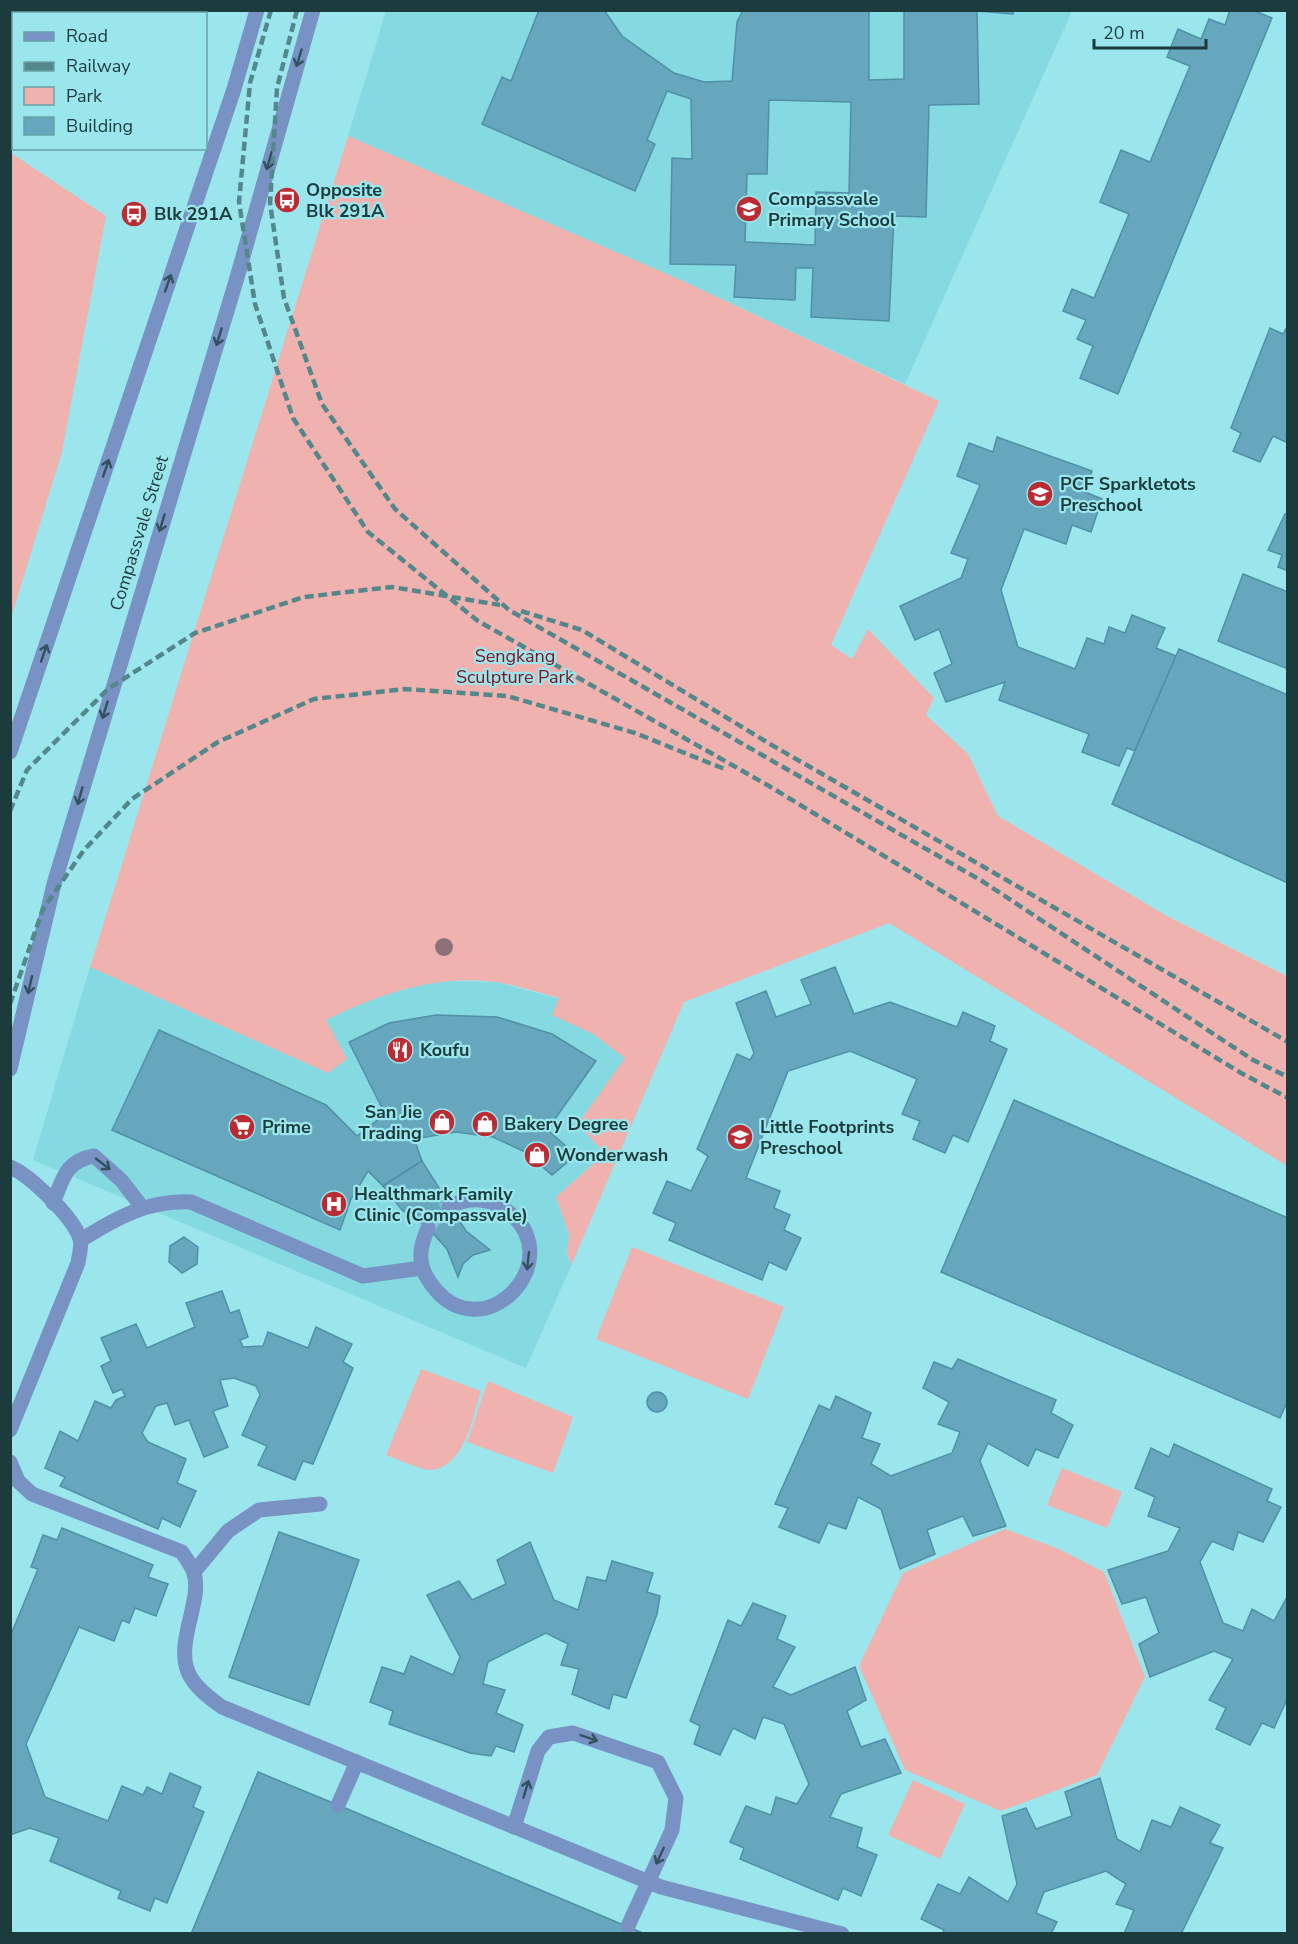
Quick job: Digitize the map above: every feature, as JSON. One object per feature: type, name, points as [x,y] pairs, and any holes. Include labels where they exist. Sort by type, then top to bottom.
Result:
[{"type":"street","points":[[10,752],[230,100],[257,10]]},
{"type":"street","name":"Compassvale Street","points":[[10,1069],[57,873],[236,281],[313,10]]},
{"type":"street","points":[[53,1203],[67,1169],[79,1159],[94,1156],[121,1180],[142,1207]]},
{"type":"street","points":[[10,1167],[22,1172],[68,1218],[81,1240],[78,1263],[10,1430]]},
{"type":"street","points":[[428,1228],[420,1247],[422,1268],[436,1293],[460,1308],[489,1308],[514,1294],[528,1269],[529,1240],[515,1215],[490,1200],[462,1200],[449,1207]]},
{"type":"street","points":[[81,1240],[115,1219],[142,1207],[170,1201],[190,1202],[363,1276],[422,1268]]},
{"type":"street","points":[[10,1462],[18,1481],[32,1494],[182,1552],[194,1572],[196,1596],[184,1648],[186,1670],[199,1691],[222,1707],[647,1882],[757,1914],[788,1918],[842,1934]]},
{"type":"street","points":[[194,1572],[228,1531],[259,1510],[320,1504]]},
{"type":"street","points":[[514,1827],[538,1751],[549,1737],[573,1733],[658,1762],[676,1798],[672,1830],[628,1926]]},
{"type":"street","points":[[338,1805],[357,1762]]},
{"type":"shaded area","name":"Compassvale Primary School","points":[[386,11],[1072,11],[905,384],[683,281],[348,136]]},
{"type":"shaded area","points":[[90,967],[328,1073],[326,1020],[374,997],[439,981],[496,982],[560,999],[553,1015],[593,1034],[626,1058],[578,1124],[605,1154],[556,1197],[569,1234],[567,1254],[572,1264],[526,1368],[33,1160]]},
{"type":"green space","name":"Sengkang Sculpture Park","points":[[348,136],[683,281],[939,401],[831,645],[852,659],[868,629],[934,698],[926,715],[968,754],[998,816],[1167,916],[1287,976],[1287,1166],[889,923],[684,1002],[572,1264],[567,1254],[569,1234],[556,1197],[605,1154],[578,1124],[625,1058],[593,1034],[552,1015],[559,998],[504,983],[474,980],[430,984],[387,994],[326,1020],[347,1059],[328,1073],[90,967]]},
{"type":"green space","points":[[11,153],[106,216],[62,452],[11,618]]},
{"type":"green space","points":[[632,1247],[784,1307],[748,1399],[596,1339]]},
{"type":"green space","points":[[421,1369],[481,1391],[471,1426],[460,1450],[443,1467],[431,1470],[386,1455]]},
{"type":"green space","points":[[488,1381],[573,1417],[553,1473],[467,1442]]},
{"type":"green space","points":[[1062,1468],[1122,1492],[1107,1528],[1047,1505]]},
{"type":"green space","points":[[1005,1529],[1059,1549],[1104,1572],[1145,1677],[1097,1775],[1001,1811],[905,1770],[859,1666],[903,1573]]},
{"type":"green space","points":[[913,1780],[965,1804],[940,1859],[888,1835]]},
{"type":"building","points":[[539,10],[604,10],[622,36],[674,73],[704,82],[732,81],[737,22],[743,10],[869,10],[869,80],[904,79],[904,10],[1013,10],[1013,14],[977,11],[979,104],[929,105],[926,217],[894,216],[889,321],[811,317],[813,268],[796,268],[795,300],[734,297],[736,265],[670,264],[672,158],[692,159],[691,99],[667,91],[647,140],[655,144],[635,191],[482,124],[502,77],[511,81]],"holes":[[[769,100],[851,102],[849,193],[816,192],[815,245],[745,242],[747,174],[767,174]]]},
{"type":"building","points":[[1230,10],[1253,10],[1272,18],[1118,394],[1080,378],[1093,346],[1077,339],[1086,320],[1063,311],[1072,289],[1094,298],[1129,214],[1100,202],[1121,150],[1150,162],[1190,66],[1167,57],[1178,29],[1201,39],[1209,19],[1225,25]]},
{"type":"building","points":[[1288,325],[1288,443],[1273,436],[1260,462],[1233,451],[1241,433],[1231,428],[1270,328],[1283,334]]},
{"type":"building","points":[[997,437],[1092,471],[1085,492],[1102,499],[1091,532],[1072,525],[1066,544],[1024,529],[1001,590],[1018,647],[1075,669],[1087,638],[1104,644],[1109,627],[1125,633],[1132,615],[1165,628],[1156,648],[1176,656],[1135,751],[1127,748],[1119,766],[1082,752],[1089,734],[999,700],[1005,682],[946,702],[934,673],[952,664],[939,629],[915,640],[900,606],[961,578],[968,559],[951,553],[980,485],[957,476],[969,443],[993,452]]},
{"type":"building","points":[[1285,514],[1288,514],[1288,571],[1278,567],[1282,555],[1268,550]]},
{"type":"building","points":[[1243,574],[1288,592],[1288,669],[1218,641]]},
{"type":"building","points":[[1179,649],[1288,695],[1288,883],[1112,804]]},
{"type":"building","points":[[835,967],[854,1014],[890,1002],[957,1027],[963,1012],[995,1026],[990,1041],[1007,1049],[968,1142],[953,1135],[945,1153],[913,1139],[920,1121],[902,1114],[917,1079],[850,1051],[788,1071],[746,1178],[780,1191],[774,1208],[790,1215],[784,1230],[801,1238],[786,1270],[769,1262],[762,1280],[669,1240],[676,1223],[653,1213],[667,1181],[691,1191],[708,1156],[697,1149],[737,1054],[750,1060],[754,1053],[736,1003],[766,991],[776,1017],[811,1004],[801,980]]},
{"type":"building","points":[[436,1015],[497,1017],[552,1034],[596,1061],[550,1126],[550,1132],[576,1155],[552,1175],[525,1152],[493,1137],[456,1132],[414,1139],[422,1161],[383,1186],[368,1171],[351,1199],[340,1230],[112,1130],[159,1030],[326,1105],[357,1136],[385,1114],[349,1042],[389,1023]]},
{"type":"building","points":[[1014,1100],[1288,1218],[1288,1400],[1280,1418],[941,1272]]},
{"type":"building","points":[[422,1161],[466,1231],[490,1250],[473,1255],[463,1264],[458,1277],[447,1249],[428,1228],[402,1210],[383,1186]]},
{"type":"building","points":[[184,1237],[198,1247],[197,1264],[182,1273],[169,1262],[170,1246]]},
{"type":"building","points":[[222,1291],[230,1313],[239,1310],[248,1337],[240,1340],[243,1347],[263,1346],[268,1332],[308,1348],[316,1327],[352,1344],[343,1362],[353,1368],[313,1464],[303,1461],[295,1480],[258,1465],[267,1446],[242,1435],[260,1395],[256,1386],[234,1378],[220,1380],[228,1406],[213,1411],[228,1447],[204,1457],[189,1420],[175,1425],[167,1403],[156,1406],[142,1433],[148,1442],[186,1459],[177,1483],[196,1491],[180,1527],[162,1518],[158,1529],[60,1486],[65,1477],[45,1468],[60,1431],[78,1441],[95,1401],[111,1408],[116,1400],[125,1396],[122,1389],[113,1393],[101,1366],[111,1361],[101,1338],[136,1324],[147,1348],[195,1327],[186,1303]]},
{"type":"building","points":[[958,1359],[1056,1400],[1051,1413],[1073,1425],[1058,1458],[1036,1449],[1028,1466],[988,1443],[980,1461],[1006,1526],[973,1536],[963,1516],[927,1530],[935,1554],[900,1569],[881,1509],[858,1497],[846,1529],[828,1523],[819,1543],[779,1527],[788,1508],[775,1504],[819,1405],[830,1410],[836,1396],[871,1413],[862,1438],[880,1444],[871,1464],[891,1476],[952,1453],[960,1432],[938,1424],[949,1402],[923,1388],[934,1362],[952,1369]]},
{"type":"building","points":[[657,1392],[664,1395],[667,1402],[664,1409],[657,1412],[650,1409],[647,1402],[650,1395]]},
{"type":"building","points":[[1174,1444],[1272,1489],[1267,1501],[1281,1507],[1263,1542],[1238,1532],[1233,1550],[1212,1541],[1200,1562],[1223,1623],[1243,1631],[1252,1609],[1274,1621],[1288,1595],[1288,1697],[1274,1728],[1262,1723],[1250,1745],[1216,1729],[1226,1708],[1209,1700],[1233,1659],[1214,1651],[1150,1677],[1139,1644],[1159,1633],[1146,1597],[1122,1604],[1108,1570],[1168,1551],[1180,1528],[1148,1516],[1155,1497],[1135,1488],[1151,1448],[1169,1457]]},
{"type":"building","points":[[62,1528],[153,1565],[148,1577],[168,1584],[156,1616],[135,1608],[129,1623],[122,1620],[114,1641],[79,1627],[26,1744],[45,1797],[108,1821],[122,1786],[143,1795],[147,1787],[162,1794],[170,1773],[201,1787],[193,1807],[204,1812],[167,1903],[155,1898],[150,1911],[118,1898],[121,1891],[50,1861],[59,1838],[30,1828],[10,1835],[10,1637],[38,1569],[31,1567],[43,1535],[57,1540]]},
{"type":"building","points":[[279,1532],[359,1560],[309,1705],[229,1677]]},
{"type":"building","points":[[530,1542],[554,1600],[578,1610],[587,1577],[606,1581],[612,1561],[653,1573],[647,1592],[660,1596],[657,1614],[626,1698],[613,1694],[609,1709],[572,1694],[579,1669],[561,1665],[568,1644],[546,1633],[488,1662],[483,1684],[505,1690],[496,1713],[523,1725],[514,1752],[496,1746],[491,1756],[470,1753],[389,1724],[393,1711],[370,1702],[382,1667],[404,1674],[411,1656],[453,1675],[460,1657],[427,1595],[459,1581],[472,1600],[506,1584],[497,1560]]},
{"type":"building","points":[[753,1603],[786,1616],[777,1639],[795,1647],[773,1687],[791,1695],[855,1667],[866,1700],[847,1711],[861,1747],[885,1739],[901,1773],[841,1794],[830,1817],[862,1828],[857,1847],[877,1855],[861,1896],[843,1888],[838,1900],[740,1859],[744,1848],[730,1842],[746,1806],[771,1815],[776,1797],[797,1804],[809,1784],[784,1724],[763,1717],[755,1739],[733,1728],[720,1755],[694,1744],[700,1726],[690,1721],[728,1620],[741,1626]]},
{"type":"building","points":[[258,1772],[338,1805],[645,1934],[191,1934]]},
{"type":"building","points":[[1100,1778],[1117,1839],[1140,1852],[1152,1820],[1171,1827],[1180,1807],[1220,1825],[1210,1843],[1223,1848],[1181,1934],[1124,1934],[1134,1910],[1116,1904],[1126,1884],[1106,1871],[1044,1892],[1036,1913],[1057,1922],[1051,1934],[943,1934],[944,1930],[921,1919],[938,1884],[960,1894],[969,1877],[1008,1902],[1017,1884],[1002,1816],[1026,1808],[1036,1829],[1072,1816],[1065,1792]]},
{"type":"tunnel","points":[[428,1228],[437,1214],[449,1207]]},
{"type":"railway","points":[[271,10],[250,83],[239,202],[255,304],[293,418],[368,532],[478,621],[769,786],[1241,1073],[1288,1098]]},
{"type":"railway","points":[[297,10],[277,88],[270,203],[284,298],[322,404],[395,509],[509,610],[982,881],[1253,1060],[1288,1077]]},
{"type":"railway","points":[[10,811],[27,770],[108,689],[195,633],[304,597],[392,587],[500,605]]},
{"type":"railway","points":[[521,611],[582,630],[770,744],[1288,1042]]},
{"type":"railway","points":[[10,1004],[43,909],[84,850],[132,799],[218,742],[314,699],[405,689],[507,696],[635,733],[727,770]]},
{"type":"place","name":"Opposite Blk 291A","points":[[287,200]]},
{"type":"place","name":"Compassvale Primary School","points":[[749,209]]},
{"type":"place","name":"Blk 291A","points":[[134,214]]},
{"type":"place","name":"PCF Sparkletots Preschool","points":[[1040,494]]},
{"type":"place","name":"Koufu","points":[[400,1050]]},
{"type":"place","name":"San Jie Trading","points":[[442,1122]]},
{"type":"place","name":"Bakery Degree","points":[[485,1124]]},
{"type":"place","name":"Prime","points":[[242,1127]]},
{"type":"place","name":"Little Footprints Preschool","points":[[740,1137]]},
{"type":"place","name":"Wonderwash","points":[[537,1155]]},
{"type":"place","name":"Healthmark Family Clinic (Compassvale)","points":[[334,1204]]}]
